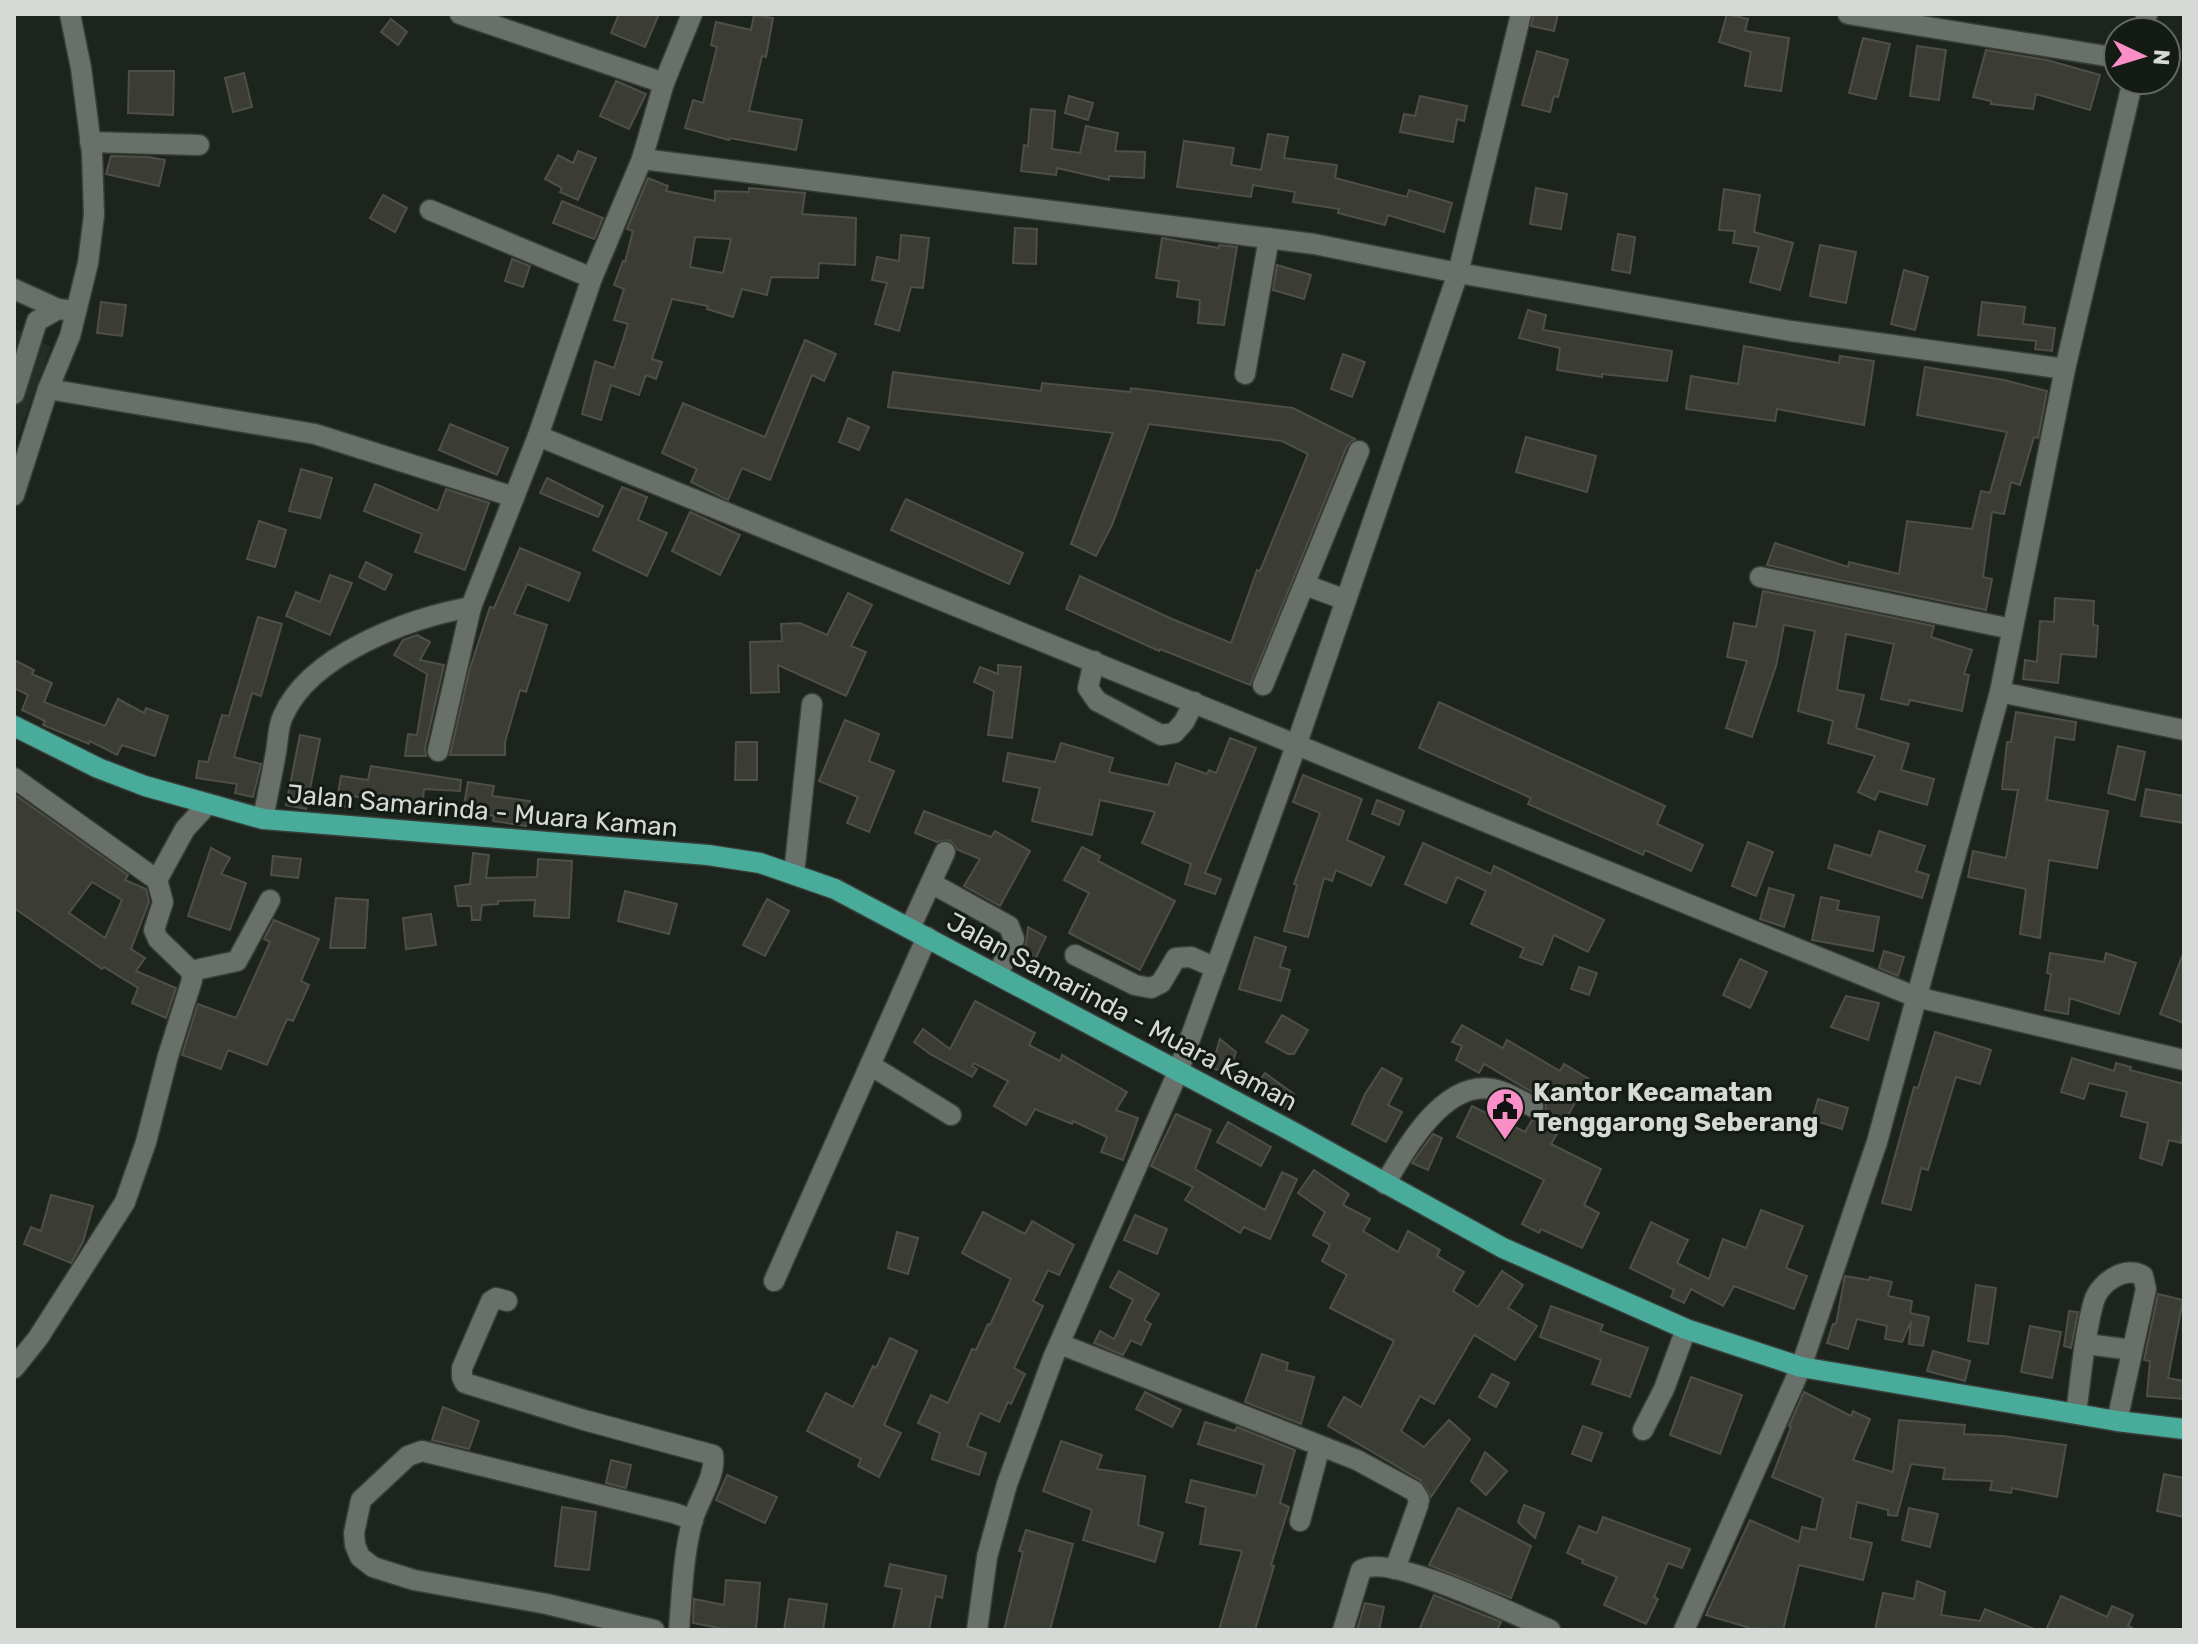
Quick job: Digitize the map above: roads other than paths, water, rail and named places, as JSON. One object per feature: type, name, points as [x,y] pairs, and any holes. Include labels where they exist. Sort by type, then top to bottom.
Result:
[{"type":"main road","name":"Jalan Samarinda - Muara Kaman","points":[[14,726],[98,768],[145,786],[263,819],[708,855],[760,863],[794,874],[835,889],[998,974],[1503,1248],[1686,1329],[1801,1367],[2117,1421],[2184,1429]]},
{"type":"street","points":[[14,495],[48,389],[70,336],[67,310],[88,263],[94,215],[90,142],[81,68],[70,14]]},
{"type":"street","points":[[460,14],[664,83]]},
{"type":"street","points":[[438,751],[471,607],[538,436],[592,278],[642,159],[664,83],[692,14]]},
{"type":"street","points":[[977,1630],[987,1557],[996,1519],[1060,1344],[1178,1072],[1297,743],[1458,273],[1521,14]]},
{"type":"street","points":[[1848,14],[2102,55]]},
{"type":"street","points":[[1684,1630],[1801,1367],[1877,1142],[2000,692],[2065,369],[2129,96]]},
{"type":"street","points":[[90,142],[199,145]]},
{"type":"street","points":[[642,159],[1314,244],[1458,273],[1791,331],[2065,369]]},
{"type":"street","points":[[430,210],[592,278]]},
{"type":"street","points":[[1245,374],[1269,238]]},
{"type":"street","points":[[14,289],[67,310]]},
{"type":"street","points":[[14,394],[37,321],[67,310]]},
{"type":"street","points":[[48,389],[315,434],[514,497]]},
{"type":"street","points":[[538,436],[1916,997],[2184,1060]]},
{"type":"street","points":[[1263,685],[1359,451]]},
{"type":"street","points":[[1760,577],[2012,629]]},
{"type":"street","points":[[1305,585],[1346,600]]},
{"type":"street","points":[[263,819],[282,717],[296,694],[322,669],[371,639],[427,616],[471,607]]},
{"type":"street","points":[[1094,661],[1088,688],[1097,701],[1161,735],[1174,733],[1184,722],[1194,702]]},
{"type":"street","points":[[2000,692],[2184,730]]},
{"type":"street","points":[[794,874],[812,704]]},
{"type":"street","points":[[14,778],[157,880],[163,902],[154,930],[158,939],[191,971],[192,980],[146,1142],[125,1202],[45,1327],[14,1368]]},
{"type":"street","points":[[157,880],[185,829],[208,804]]},
{"type":"street","points":[[774,1281],[870,1065],[918,933],[931,883],[945,852]]},
{"type":"street","points":[[931,883],[1009,926],[1014,939],[998,974]]},
{"type":"street","points":[[191,971],[237,961],[270,900]]},
{"type":"street","points":[[1075,955],[1135,985],[1151,988],[1161,983],[1176,958],[1191,957],[1216,968]]},
{"type":"street","points":[[870,1065],[951,1115]]},
{"type":"street","points":[[1385,1184],[1412,1136],[1437,1110],[1471,1089],[1493,1089],[1533,1107]]},
{"type":"street","points":[[2076,1413],[2095,1297],[2117,1276],[2135,1271],[2143,1276],[2146,1289],[2117,1421]]},
{"type":"street","points":[[507,1301],[496,1298],[491,1301],[462,1368],[465,1383],[584,1420],[710,1453],[714,1458],[693,1520],[679,1630]]},
{"type":"street","points":[[1643,1430],[1664,1389],[1686,1329]]},
{"type":"street","points":[[1060,1344],[1397,1479],[1418,1495],[1418,1505],[1395,1569]]},
{"type":"street","points":[[2087,1344],[2132,1350]]},
{"type":"street","points":[[1300,1521],[1320,1446]]},
{"type":"street","points":[[654,1630],[547,1604],[414,1580],[373,1567],[360,1557],[355,1545],[355,1520],[361,1500],[408,1456],[422,1451],[693,1520]]},
{"type":"street","points":[[1343,1630],[1363,1567],[1395,1569],[1441,1583],[1550,1630]]},
{"type":"place","name":"Kantor Kecamatan Tenggarong Seberang","points":[[1505,1141]]}]
